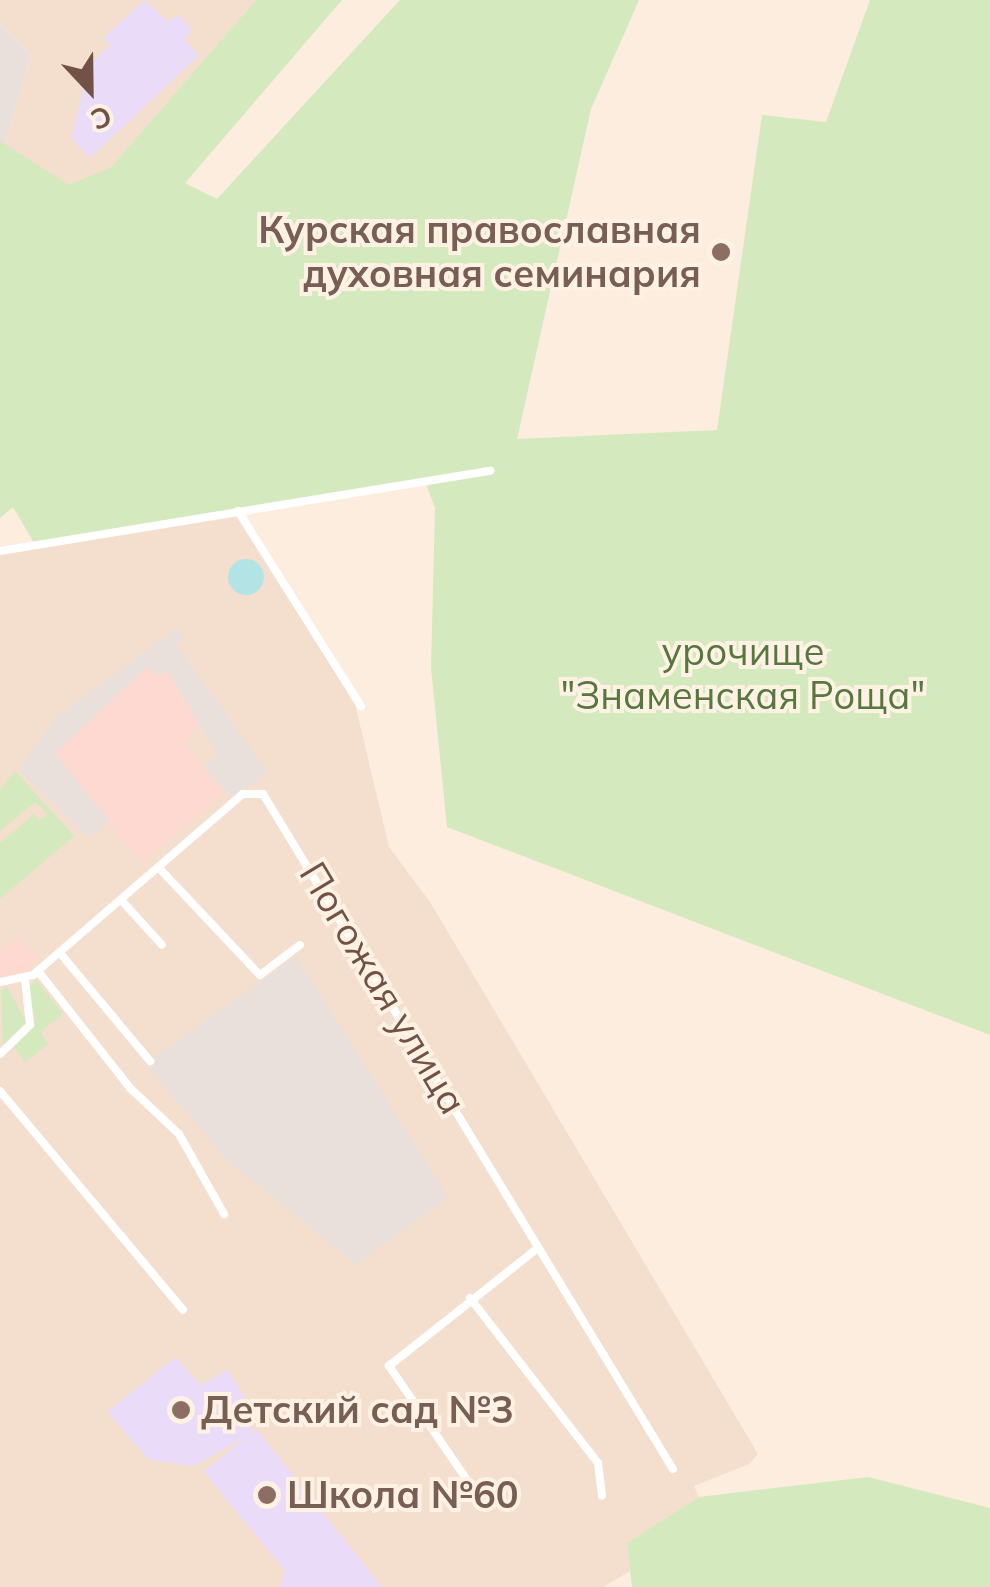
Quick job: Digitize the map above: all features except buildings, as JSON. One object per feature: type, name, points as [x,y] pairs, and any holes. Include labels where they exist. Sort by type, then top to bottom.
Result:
[{"type":"street","points":[[0,550],[491,470]]},
{"type":"street","points":[[238,511],[361,706]]},
{"type":"street","name":"Погожая улица","points":[[1,982],[25,980],[38,971],[243,794],[263,794],[673,1468]]},
{"type":"street","points":[[160,868],[260,975],[300,946]]},
{"type":"street","points":[[122,901],[162,945]]},
{"type":"street","points":[[60,953],[150,1060]]},
{"type":"street","points":[[38,971],[130,1088],[180,1134],[224,1214]]},
{"type":"street","points":[[0,1054],[30,1024],[25,980]]},
{"type":"street","points":[[0,1091],[182,1310]]},
{"type":"street","points":[[465,1476],[389,1366],[470,1298],[538,1248]]},
{"type":"street","points":[[470,1298],[598,1463],[602,1496]]},
{"type":"shaded area","points":[[0,0],[256,0],[111,167],[68,186],[4,146],[31,55],[0,24]]},
{"type":"shaded area","points":[[144,0],[167,21],[179,15],[192,31],[184,39],[199,55],[90,158],[71,138],[90,64],[110,46],[103,38]]},
{"type":"shaded area","points":[[0,24],[31,55],[4,146],[0,145]]},
{"type":"shaded area","points":[[238,511],[355,704],[389,847],[430,902],[758,1454],[749,1464],[694,1486],[699,1497],[627,1543],[630,1571],[603,1587],[0,1587],[0,551]]},
{"type":"shaded area","points":[[178,627],[184,640],[176,645],[268,772],[233,800],[203,765],[217,754],[168,670],[159,676],[149,666],[55,753],[109,821],[89,838],[18,769],[56,717]]},
{"type":"shaded area","points":[[144,667],[156,676],[165,669],[198,724],[185,743],[222,794],[142,862],[50,755]]},
{"type":"shaded area","points":[[18,937],[39,959],[17,976],[0,978],[0,951]]},
{"type":"shaded area","points":[[296,956],[448,1197],[356,1265],[225,1158],[145,1064]]},
{"type":"shaded area","points":[[176,1357],[201,1386],[227,1369],[256,1416],[250,1434],[257,1430],[382,1587],[280,1587],[285,1571],[204,1472],[246,1437],[194,1466],[149,1460],[107,1412]]},
{"type":"green space","name":"урочище \"Знаменская Роща\"","points":[[256,0],[342,0],[185,183],[217,199],[400,0],[639,0],[591,109],[517,439],[717,430],[762,115],[826,122],[870,0],[990,0],[990,1035],[447,827],[431,668],[435,508],[426,484],[37,548],[13,507],[0,518],[0,141],[69,185],[111,167]]},
{"type":"green space","points":[[15,771],[74,836],[0,899],[0,843],[34,814],[40,820],[48,814],[35,802],[0,831],[0,790]]},
{"type":"green space","points":[[36,980],[63,1014],[40,1032],[48,1044],[25,1062],[14,1047],[36,1018],[26,992]]},
{"type":"green space","points":[[6,986],[27,1022],[3,1046],[1,990]]},
{"type":"green space","points":[[868,1477],[990,1508],[990,1587],[632,1587],[627,1543],[699,1497]]},
{"type":"water","points":[[246,559],[258,565],[264,577],[258,589],[246,595],[234,589],[228,577],[234,565]]},
{"type":"place","name":"Курская православная духовная семинария","points":[[721,252]]},
{"type":"place","name":"Детский сад №3","points":[[181,1410]]},
{"type":"place","name":"Школа №60","points":[[267,1495]]}]
